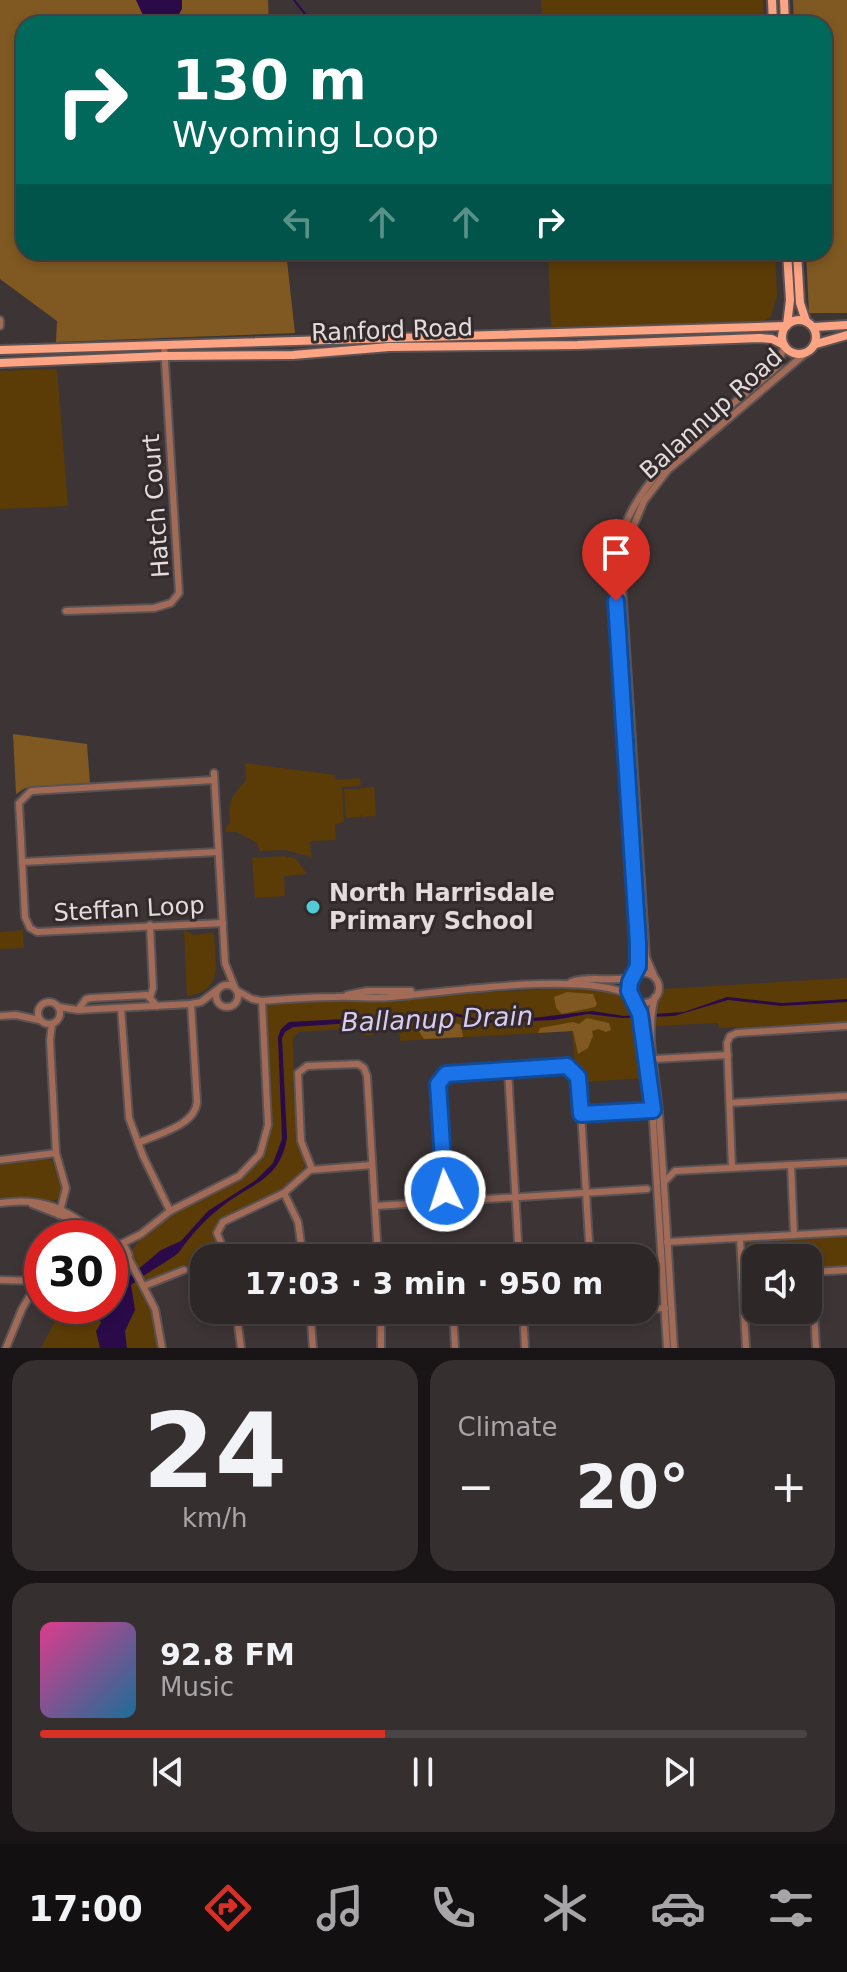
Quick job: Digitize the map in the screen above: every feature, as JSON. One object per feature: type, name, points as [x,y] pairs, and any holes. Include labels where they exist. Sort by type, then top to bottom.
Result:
[{"type":"main road","points":[[788,260],[790,300],[782,336],[784,346],[795,354],[806,353],[816,344],[847,335]]},
{"type":"main road","points":[[798,260],[800,300],[817,335],[816,344]]},
{"type":"main road","points":[[786,326],[795,320],[810,324],[847,325]]},
{"type":"main road","name":"Ranford Road","points":[[0,363],[164,351],[786,326]]},
{"type":"main road","name":"Ranford Road","points":[[0,350],[293,355],[389,347],[577,345],[759,338],[772,339],[784,346]]},
{"type":"street","name":"Balannup Road","points":[[655,978],[646,957],[615,571],[620,542],[641,494],[669,461],[778,366],[784,346]]},
{"type":"street","name":"Hatch Court","points":[[66,611],[154,608],[171,603],[179,593],[164,351]]},
{"type":"street","name":"Balannup Road","points":[[634,976],[639,963],[620,624],[624,554],[636,517],[650,492],[668,470],[806,353]]},
{"type":"street","name":"Steffan Loop","points":[[218,852],[214,776],[31,791],[19,803],[25,917],[33,930],[223,923]]},
{"type":"street","points":[[22,862],[218,852],[225,963],[216,998],[221,1005]]},
{"type":"street","points":[[150,925],[153,988],[150,997]]},
{"type":"street","points":[[225,963],[237,998],[234,1004]]},
{"type":"street","points":[[568,984],[590,978],[615,981],[644,973],[655,978],[659,987],[650,1021],[663,1162],[657,1196],[667,1348]]},
{"type":"street","points":[[634,976],[629,986],[640,1014],[653,1110],[674,1348]]},
{"type":"street","points":[[201,1002],[228,985],[252,999],[262,1001],[339,997],[367,991],[424,992],[568,984],[607,986],[645,1003],[655,997]]},
{"type":"street","points":[[60,1212],[66,1185],[56,1153],[50,1040],[52,1024],[91,998],[140,994],[150,997],[157,1006]]},
{"type":"street","points":[[0,1016],[16,1015],[47,1001],[76,1010],[201,1002],[227,1007],[252,999]]},
{"type":"street","points":[[134,1273],[128,1255],[141,1234],[170,1211],[239,1176],[253,1164],[263,1147],[268,1125],[262,1001]]},
{"type":"street","points":[[138,1143],[188,1120],[196,1112],[191,1004]]},
{"type":"street","points":[[38,1007],[50,1040]]},
{"type":"street","points":[[59,1007],[60,1016]]},
{"type":"street","points":[[121,1008],[127,1110],[138,1143],[170,1211]]},
{"type":"street","points":[[16,1015],[52,1024]]},
{"type":"street","points":[[732,1168],[728,1040],[735,1033],[847,1026]]},
{"type":"street","points":[[654,1059],[728,1055]]},
{"type":"street","points":[[312,1169],[301,1141],[297,1078],[300,1070],[307,1066],[353,1064],[364,1068],[377,1244]]},
{"type":"street","points":[[445,1202],[440,1080],[450,1073],[564,1066],[572,1069],[578,1077],[589,1244]]},
{"type":"street","points":[[508,1071],[518,1244]]},
{"type":"street","points":[[730,1103],[847,1096]]},
{"type":"street","points":[[581,1114],[653,1110]]},
{"type":"street","points":[[0,1160],[56,1153]]},
{"type":"street","points":[[663,1162],[675,1171]]},
{"type":"street","points":[[375,1206],[647,1189],[675,1171],[847,1162]]},
{"type":"street","points":[[221,1244],[217,1235],[220,1224],[284,1193],[312,1169],[372,1165]]},
{"type":"street","points":[[791,1165],[794,1235]]},
{"type":"street","points":[[647,1189],[657,1196]]},
{"type":"street","points":[[284,1193],[298,1222],[301,1244]]},
{"type":"street","points":[[0,1203],[47,1204],[71,1220]]},
{"type":"street","points":[[60,1212],[81,1220]]},
{"type":"street","points":[[667,1242],[847,1232]]},
{"type":"street","points":[[128,1238],[141,1234]]},
{"type":"street","points":[[740,1238],[742,1277]]},
{"type":"street","points":[[128,1269],[143,1284],[158,1317],[162,1348]]},
{"type":"street","points":[[143,1284],[184,1270]]},
{"type":"street","points":[[822,1271],[847,1270]]},
{"type":"street","points":[[0,1280],[24,1281]]},
{"type":"street","points":[[6,1348],[24,1306]]},
{"type":"street","points":[[658,1308],[665,1308]]},
{"type":"street","points":[[238,1324],[241,1348]]},
{"type":"street","points":[[311,1324],[313,1348]]},
{"type":"street","points":[[381,1324],[381,1348]]},
{"type":"street","points":[[454,1324],[455,1348]]},
{"type":"street","points":[[524,1324],[525,1348]]},
{"type":"street","points":[[745,1324],[746,1348]]},
{"type":"street","points":[[815,1324],[816,1348]]},
{"type":"shaded area","points":[[0,0],[268,0],[269,16],[16,16],[16,260],[287,260],[295,333],[56,342],[57,321],[0,279]]},
{"type":"shaded area","points":[[136,0],[182,0],[178,16],[143,16]]},
{"type":"shaded area","points":[[541,0],[763,0],[764,16],[542,16]]},
{"type":"shaded area","points":[[793,0],[847,0],[847,313],[809,313],[806,260],[832,260],[832,16],[794,16]]},
{"type":"shaded area","points":[[548,260],[775,260],[777,296],[771,317],[761,322],[551,327]]},
{"type":"shaded area","points":[[57,369],[68,506],[0,509],[0,371]]},
{"type":"shaded area","points":[[13,734],[87,744],[90,783],[25,788],[16,794]]},
{"type":"shaded area","points":[[245,763],[335,775],[336,780],[360,778],[361,786],[342,787],[344,822],[335,824],[336,840],[310,841],[311,857],[285,850],[260,851],[257,843],[237,832],[226,832],[232,799],[246,780]]},
{"type":"shaded area","points":[[374,787],[376,816],[362,817],[361,814],[360,817],[346,818],[344,789],[359,791],[360,788]]},
{"type":"shaded area","points":[[284,856],[296,859],[307,874],[284,876],[285,896],[255,898],[252,858]]},
{"type":"shaded area","points":[[23,930],[24,948],[0,949],[0,932]]},
{"type":"shaded area","points":[[184,930],[194,935],[214,933],[216,954],[213,982],[199,993],[187,996]]},
{"type":"shaded area","points":[[847,978],[847,1023],[719,1028],[718,1023],[656,1026],[656,1006],[664,989]]},
{"type":"shaded area","points":[[595,987],[625,996],[636,1007],[646,1078],[584,1082],[575,1066],[572,1031],[400,1041],[399,1026],[373,1028],[373,1035],[363,1035],[363,1028],[298,1032],[293,1038],[292,1083],[299,1146],[305,1163],[303,1170],[277,1192],[218,1222],[214,1233],[218,1244],[190,1244],[190,1265],[149,1280],[142,1276],[132,1258],[133,1249],[140,1239],[182,1208],[244,1176],[264,1152],[271,1128],[264,1015],[273,1003]]},
{"type":"shaded area","points":[[567,992],[593,994],[597,1004],[562,1014],[556,1008],[554,997]]},
{"type":"shaded area","points":[[727,997],[782,1003],[847,999],[847,1002],[781,1006],[728,1000],[674,1016],[622,1018],[588,1014],[554,1020],[484,1023],[455,1016],[293,1027],[282,1038],[287,1138],[278,1164],[210,1216],[177,1254],[131,1285],[135,1310],[125,1331],[127,1348],[100,1348],[96,1331],[100,1324],[128,1324],[128,1277],[161,1250],[181,1241],[208,1211],[256,1180],[273,1163],[282,1139],[278,1037],[289,1022],[455,1013],[481,1020],[524,1019],[592,1011],[624,1016],[684,1012]]},
{"type":"shaded area","points":[[587,1018],[609,1023],[611,1030],[592,1031],[588,1048],[578,1054],[573,1031],[538,1033],[540,1028],[573,1022],[579,1024]]},
{"type":"shaded area","points":[[452,1022],[461,1025],[463,1037],[424,1039],[416,1027],[417,1025]]},
{"type":"shaded area","points":[[46,1158],[55,1162],[61,1181],[62,1193],[58,1199],[0,1200],[0,1164]]},
{"type":"shaded area","points":[[842,1236],[847,1238],[847,1268],[822,1269],[822,1244],[747,1244],[750,1241]]},
{"type":"shaded area","points":[[128,1274],[136,1280],[149,1301],[158,1348],[41,1348],[54,1324],[128,1324]]},
{"type":"waterway","points":[[294,0],[307,16]]},
{"type":"place","name":"North Harrisdale Primary School","points":[[313,907]]},
{"type":"route","points":[[445,1191],[438,1084],[446,1074],[567,1066],[578,1077],[581,1114],[653,1110],[640,1014],[629,991],[638,966],[638,943],[616,601]]},
{"type":"water label","name":"Ballanup Drain","points":[[437,1019]]}]
